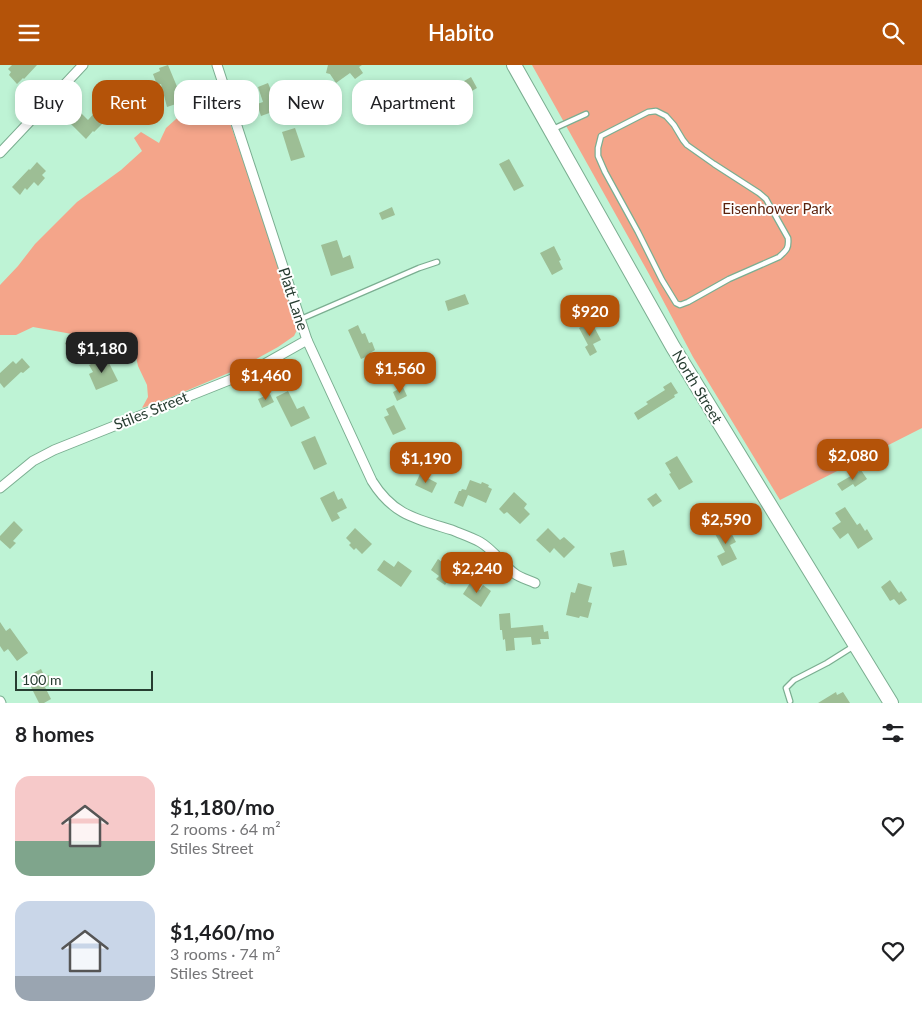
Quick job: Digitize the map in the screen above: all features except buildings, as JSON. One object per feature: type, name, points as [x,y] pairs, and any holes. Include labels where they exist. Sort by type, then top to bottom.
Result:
[{"type":"main road","name":"North Street","points":[[514,65],[672,347],[891,703]]},
{"type":"street","points":[[0,153],[83,65]]},
{"type":"street","name":"Platt Lane","points":[[217,65],[299,320],[378,491],[393,507],[411,517],[476,539],[490,549],[515,574],[535,583]]},
{"type":"street","name":"Stiles Street","points":[[0,489],[33,461],[54,450],[252,371],[307,340]]},
{"type":"lane","points":[[656,111],[666,116],[688,145],[766,199],[788,238],[789,244],[786,251],[774,259],[729,279],[688,302],[680,305],[676,303],[662,280],[598,156],[601,135],[633,119],[648,112],[656,111]]},
{"type":"lane","points":[[551,131],[586,115]]},
{"type":"lane","points":[[299,320],[437,262]]},
{"type":"lane","points":[[790,701],[786,688],[794,679],[856,645]]},
{"type":"green space","name":"Eisenhower Park","points":[[532,65],[922,65],[922,428],[780,500],[693,357],[649,274]]},
{"type":"green space","points":[[174,121],[174,125],[231,125],[299,320],[294,336],[278,347],[238,369],[142,408],[148,397],[147,385],[136,357],[130,351],[93,345],[72,334],[33,327],[16,335],[0,335],[0,285],[35,244],[77,202],[121,170],[142,151],[134,138],[141,132],[159,143],[166,128]]}]
